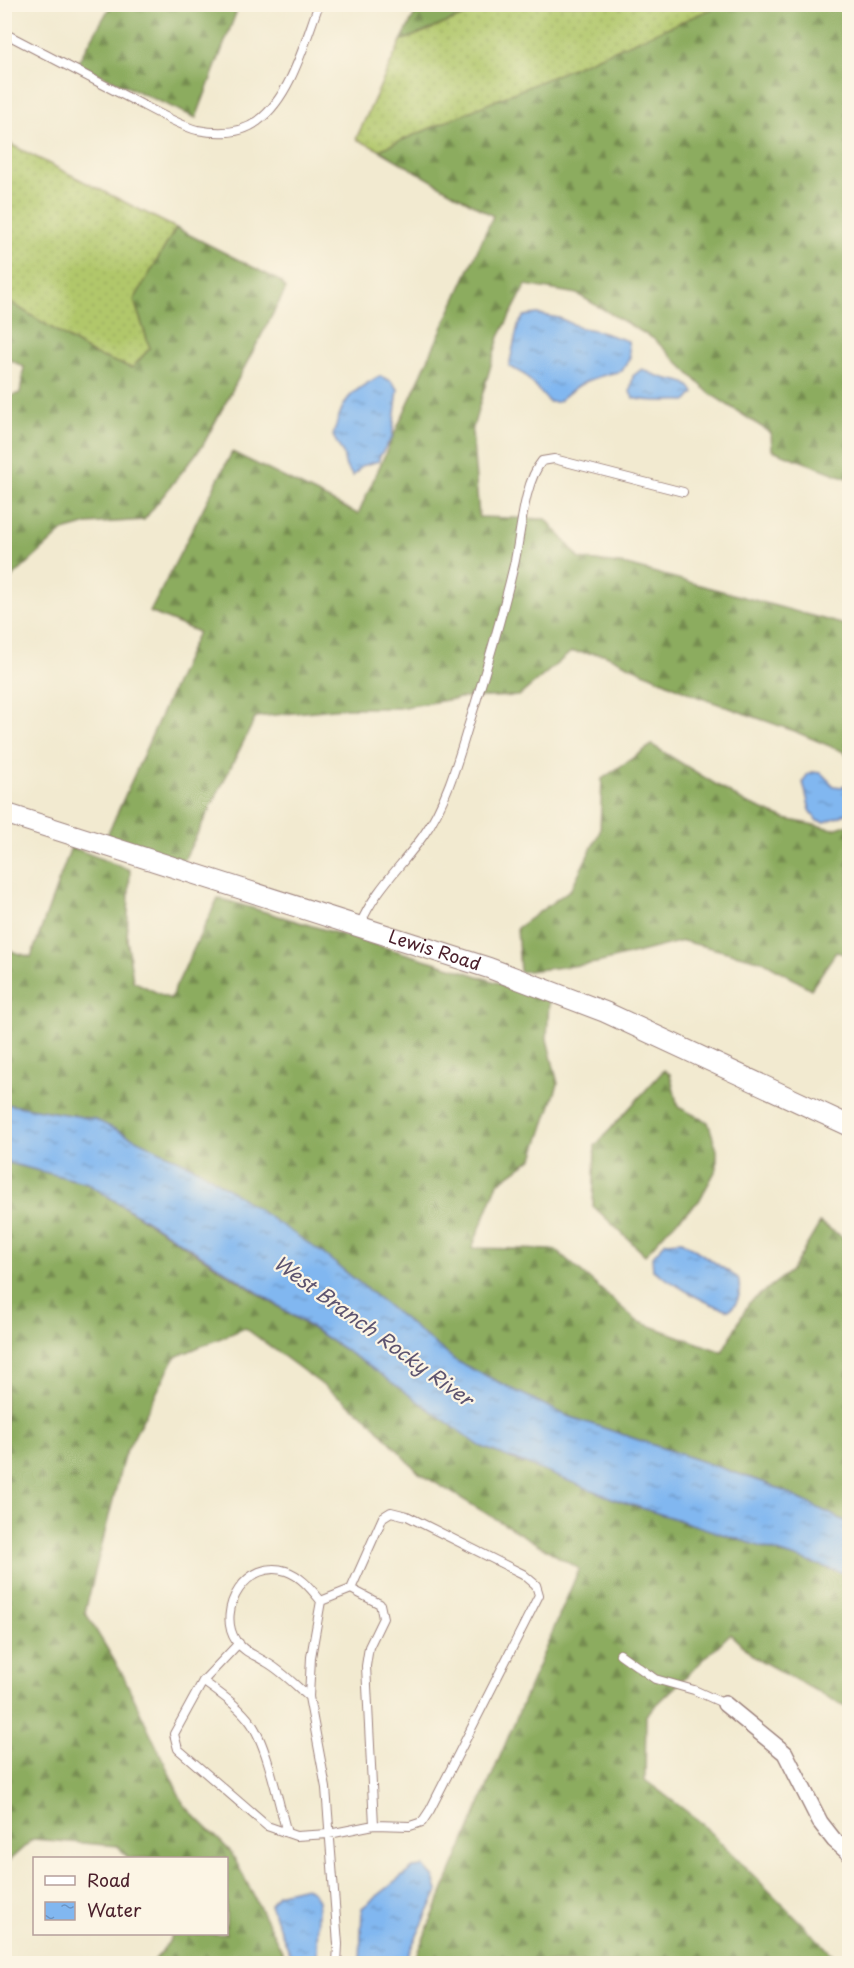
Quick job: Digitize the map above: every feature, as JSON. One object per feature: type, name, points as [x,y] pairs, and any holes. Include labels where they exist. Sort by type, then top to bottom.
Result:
[{"type":"street","name":"Lewis Road","points":[[4,813],[489,968],[605,1012],[849,1126]]},
{"type":"street","points":[[725,1704],[785,1753],[820,1822],[849,1854]]},
{"type":"lane","points":[[4,33],[146,107],[195,129],[222,133],[245,130],[272,108],[285,90],[319,4]]},
{"type":"lane","points":[[360,927],[369,905],[430,824],[457,762],[490,654],[514,564],[522,518],[535,470],[542,461],[554,459],[683,492]]},
{"type":"lane","points":[[238,1643],[203,1680],[174,1734],[178,1749],[267,1826],[296,1836],[329,1834],[374,1825],[410,1826],[422,1822],[539,1595],[536,1585],[523,1574],[407,1516],[391,1512],[383,1517],[351,1589],[321,1600]]},
{"type":"lane","points":[[309,1696],[282,1673],[265,1661],[249,1654],[238,1643],[231,1626],[231,1606],[239,1587],[252,1574],[271,1569],[287,1571],[308,1584],[321,1600],[311,1657],[309,1696],[326,1788],[338,1944],[337,1964]]},
{"type":"lane","points":[[351,1589],[380,1604],[383,1618],[369,1647],[366,1666],[374,1825]]},
{"type":"lane","points":[[620,1653],[655,1679],[694,1690],[725,1704]]},
{"type":"lane","points":[[203,1680],[240,1710],[253,1725],[265,1754],[287,1833]]},
{"type":"green space","points":[[420,4],[491,4],[491,5],[401,41]]},
{"type":"green space","points":[[111,5],[239,5],[196,118],[77,64]]},
{"type":"green space","points":[[491,5],[721,5],[379,150],[356,139],[401,41]]},
{"type":"green space","points":[[721,5],[849,5],[849,479],[772,450],[771,433],[709,393],[654,339],[577,294],[526,285],[499,337],[472,431],[479,517],[546,519],[580,559],[627,565],[849,626],[849,759],[844,752],[794,731],[696,696],[604,654],[571,652],[519,696],[460,698],[398,708],[343,708],[256,717],[184,860],[106,838],[198,632],[150,612],[232,452],[358,514],[493,216],[379,150]]},
{"type":"green space","points":[[4,141],[176,228],[134,300],[150,348],[132,368],[93,354],[5,299]]},
{"type":"green space","points":[[176,228],[280,281],[286,289],[203,445],[144,520],[88,524],[63,531],[5,584],[5,398],[20,393],[24,367],[5,357],[5,299],[93,354],[132,368],[150,348],[134,300]]},
{"type":"green space","points":[[652,745],[746,803],[785,819],[834,829],[849,824],[849,955],[836,952],[811,989],[763,961],[683,941],[597,963],[520,972],[517,928],[571,889],[600,831],[602,779]]},
{"type":"green space","points":[[71,847],[130,870],[127,939],[133,981],[170,999],[218,898],[454,968],[549,1000],[547,1039],[558,1084],[533,1158],[498,1183],[472,1248],[556,1250],[637,1321],[722,1352],[749,1303],[792,1270],[820,1223],[849,1241],[849,1523],[771,1485],[565,1415],[456,1361],[321,1252],[94,1119],[5,1104],[4,949],[31,957]]},
{"type":"green space","points":[[664,1070],[670,1074],[678,1107],[708,1122],[717,1150],[717,1168],[699,1201],[669,1228],[645,1255],[593,1206],[595,1146]]},
{"type":"green space","points":[[5,1162],[87,1183],[368,1365],[480,1446],[617,1500],[849,1575],[849,1709],[754,1657],[730,1634],[646,1715],[645,1780],[698,1820],[841,1963],[413,1963],[579,1569],[419,1473],[369,1419],[245,1328],[175,1357],[124,1456],[85,1612],[123,1675],[184,1805],[231,1852],[284,1955],[284,1963],[152,1963],[168,1944],[172,1935],[228,1935],[228,1857],[127,1857],[118,1846],[33,1839],[5,1864]]},
{"type":"water","points":[[537,314],[559,318],[581,328],[628,341],[630,357],[622,371],[587,381],[558,402],[549,402],[525,375],[509,366],[518,325],[524,316]]},
{"type":"water","points":[[642,369],[684,383],[694,393],[687,401],[653,401],[633,398],[630,392],[633,376]]},
{"type":"water","points":[[380,376],[391,381],[398,389],[392,438],[379,457],[379,461],[362,466],[353,476],[346,467],[343,454],[333,436],[343,406],[348,399],[353,393]]},
{"type":"water","points":[[812,772],[821,773],[834,786],[842,787],[849,783],[849,813],[825,822],[817,821],[810,810],[803,782]]},
{"type":"water","name":"West Branch Rocky River","points":[[5,1104],[94,1119],[200,1170],[321,1252],[456,1361],[565,1415],[771,1485],[849,1523],[849,1575],[617,1500],[480,1446],[368,1365],[87,1183],[5,1162]]},
{"type":"water","points":[[682,1241],[738,1278],[739,1296],[729,1310],[699,1298],[653,1270],[652,1257],[666,1242]]},
{"type":"water","points":[[424,1867],[434,1878],[438,1891],[404,1963],[360,1963],[362,1908],[413,1868]]},
{"type":"water","points":[[306,1887],[314,1893],[318,1901],[317,1963],[294,1963],[270,1905],[277,1894]]}]
